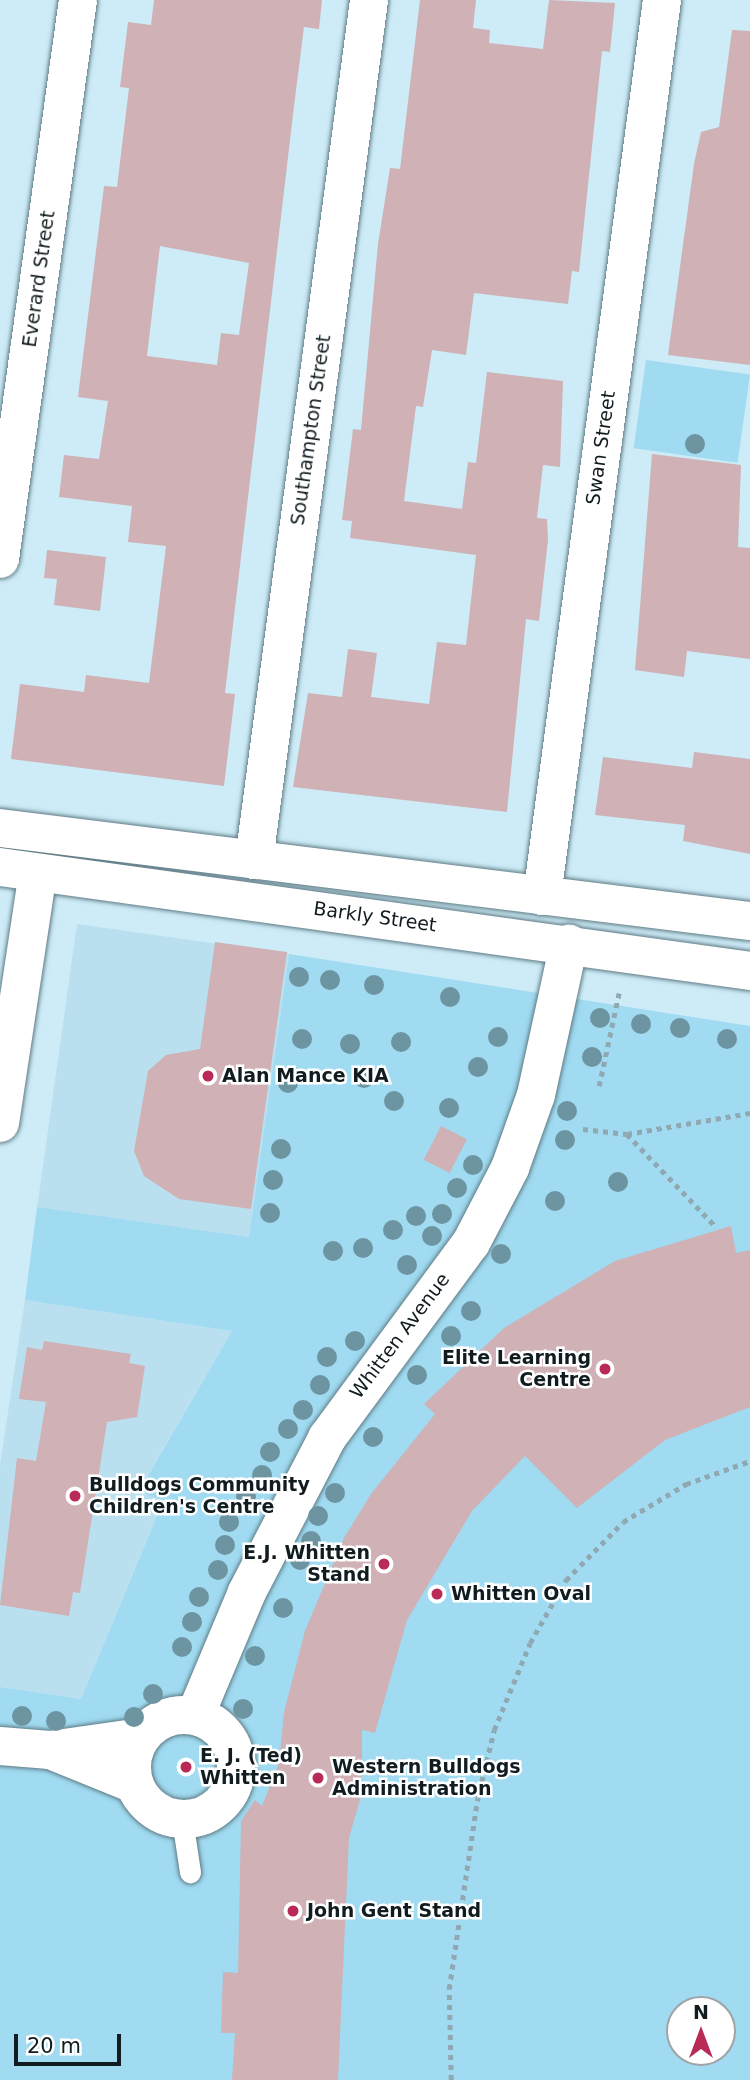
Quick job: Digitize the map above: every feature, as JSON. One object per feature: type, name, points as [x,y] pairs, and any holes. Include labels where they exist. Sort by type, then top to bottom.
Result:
[{"type":"street","name":"Everard Street","points":[[0,559],[78,0]]},
{"type":"street","name":"Southampton Street","points":[[248,899],[369,0]]},
{"type":"street","name":"Swan Street","points":[[554,942],[662,0]]},
{"type":"street","points":[[0,828],[750,921]]},
{"type":"street","points":[[0,1123],[44,834]]},
{"type":"street","name":"Barkly Street","points":[[0,867],[248,899],[750,971]]},
{"type":"street","name":"Whitten Avenue","points":[[195,1716],[247,1592],[327,1438],[471,1244],[510,1168],[536,1095],[554,942]]},
{"type":"street","points":[[195,1716],[224,1733],[235,1773],[215,1809],[181,1819],[152,1809],[134,1784],[132,1760],[141,1737],[165,1718],[195,1716]]},
{"type":"street","points":[[16,1746],[141,1737]]},
{"type":"street","points":[[16,1746],[134,1784]]},
{"type":"lane","points":[[181,1819],[190,1871]]},
{"type":"path","points":[[599,1086],[619,993]]},
{"type":"path","points":[[583,1129],[627,1134],[750,1113]]},
{"type":"path","points":[[627,1134],[717,1228]]},
{"type":"path","points":[[451,2080],[449,1989],[477,1801],[494,1730],[530,1643],[566,1580],[623,1522],[686,1484],[750,1461]]},
{"type":"shaded area","points":[[646,360],[750,375],[738,463],[634,448]]},
{"type":"shaded area","points":[[77,924],[289,954],[249,1237],[37,1207]]},
{"type":"shaded area","name":"Whitten Oval","points":[[289,954],[750,1026],[750,2080],[0,2080],[0,1687],[81,1699],[163,1501],[139,1491],[232,1331],[25,1300],[37,1207],[249,1237]]},
{"type":"shaded area","name":"Bulldogs Community Children's Centre","points":[[25,1300],[232,1331],[139,1490],[163,1500],[81,1699],[0,1687],[0,1465]]},
{"type":"building","points":[[154,0],[322,0],[319,29],[304,27],[294,106],[225,693],[235,694],[224,786],[11,759],[20,684],[84,692],[86,675],[149,683],[166,546],[128,542],[132,506],[59,497],[64,455],[99,459],[108,401],[78,397],[104,186],[117,187],[129,88],[120,87],[128,22],[151,25]],"holes":[[[160,246],[249,263],[239,335],[221,333],[217,365],[147,356]]]},
{"type":"building","points":[[420,0],[476,0],[473,28],[490,30],[489,43],[543,49],[549,0],[615,3],[610,52],[602,51],[579,272],[572,271],[568,304],[474,293],[466,355],[432,350],[423,407],[416,406],[404,501],[462,509],[468,462],[476,463],[487,372],[563,381],[560,467],[543,465],[537,518],[547,519],[548,540],[539,621],[526,619],[507,812],[293,787],[308,693],[342,697],[348,649],[377,653],[371,697],[429,704],[437,642],[466,645],[476,555],[350,538],[352,521],[342,520],[353,429],[361,430],[378,244],[390,168],[400,169]]},
{"type":"building","points":[[732,30],[750,31],[750,365],[668,355],[694,164],[701,132],[719,127]]},
{"type":"building","points":[[652,454],[741,465],[738,547],[750,548],[750,659],[687,651],[684,677],[635,670]]},
{"type":"building","points":[[47,550],[106,557],[100,611],[54,605],[57,579],[44,578]]},
{"type":"building","points":[[694,752],[750,759],[750,854],[683,841],[685,825],[595,815],[603,757],[692,768]]},
{"type":"building","name":"Alan Mance KIA","points":[[215,942],[287,952],[251,1209],[179,1199],[144,1176],[134,1151],[148,1071],[166,1055],[200,1049]]},
{"type":"building","points":[[441,1126],[467,1139],[450,1173],[424,1160]]},
{"type":"building","points":[[731,1226],[736,1253],[750,1250],[750,1407],[665,1440],[577,1508],[525,1456],[472,1511],[407,1620],[375,1733],[362,1730],[362,1793],[349,1838],[338,2080],[232,2080],[235,2033],[221,2033],[223,1972],[238,1973],[241,1821],[255,1800],[262,1806],[279,1763],[284,1712],[305,1631],[344,1538],[371,1494],[435,1414],[424,1404],[504,1328],[615,1261]]},
{"type":"building","points":[[44,1341],[131,1354],[129,1363],[145,1366],[137,1417],[107,1422],[80,1593],[73,1592],[69,1616],[0,1605],[17,1458],[36,1461],[46,1402],[19,1399],[27,1347],[42,1350]]},
{"type":"place","name":"Alan Mance KIA","points":[[208,1076]]},
{"type":"place","name":"Elite Learning Centre","points":[[605,1369]]},
{"type":"place","name":"Bulldogs Community Children's Centre","points":[[75,1496]]},
{"type":"place","name":"E.J. Whitten Stand","points":[[384,1564]]},
{"type":"place","name":"Whitten Oval","points":[[437,1594]]},
{"type":"place","name":"E. J. (Ted) Whitten","points":[[186,1767]]},
{"type":"place","name":"Western Bulldogs Administration","points":[[318,1778]]},
{"type":"place","name":"John Gent Stand","points":[[293,1911]]}]
